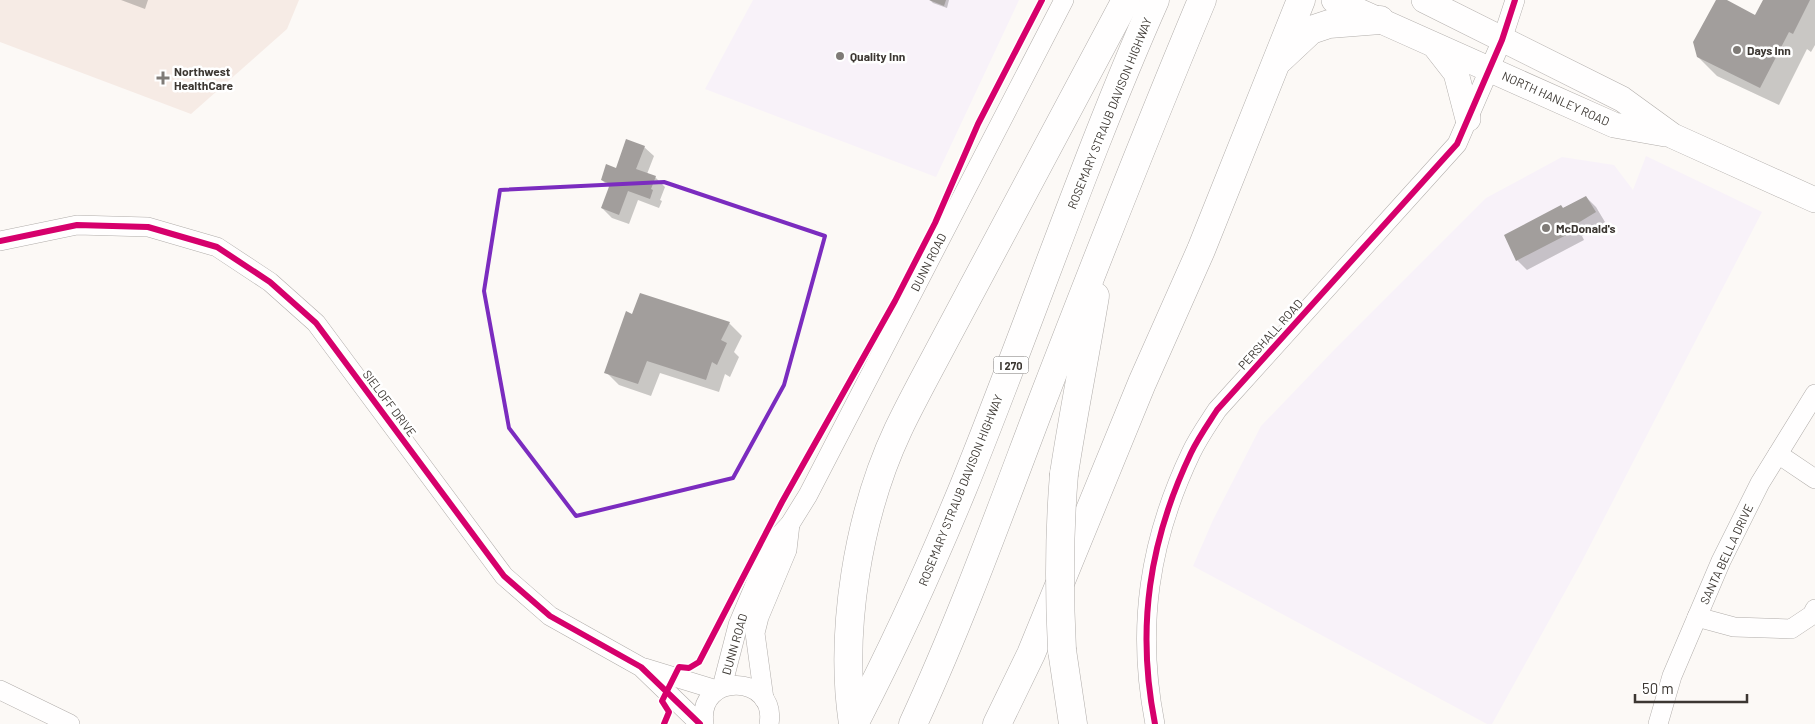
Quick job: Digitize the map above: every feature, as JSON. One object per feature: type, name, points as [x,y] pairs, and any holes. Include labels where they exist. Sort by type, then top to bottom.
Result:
[{"type":"highway","points":[[854,724],[849,660],[854,583],[863,533],[880,476],[897,431],[1126,0]]},
{"type":"highway","name":"ROSEMARY STRAUB DAVISON HIGHWAY","points":[[854,724],[946,530],[1099,133],[1155,0]]},
{"type":"highway","points":[[997,724],[1031,654],[1142,383],[1201,250],[1301,0]]},
{"type":"highway","points":[[913,724],[962,610],[1150,123],[1200,4]]},
{"type":"highway","points":[[1277,61],[1311,30],[1343,21],[1380,20]]},
{"type":"highway","points":[[1073,724],[1062,650],[1059,598],[1059,544],[1064,474],[1104,241]]},
{"type":"main road","name":"NORTH HANLEY ROAD","points":[[1334,0],[1614,125],[1673,136]]},
{"type":"main road","name":"NORTH HANLEY ROAD","points":[[1424,0],[1622,99],[1673,136],[1815,200]]},
{"type":"main road","points":[[1434,44],[1456,73],[1468,119]]},
{"type":"street","name":"DUNN ROAD","points":[[720,689],[738,625],[773,542],[790,524],[813,486],[1064,0]]},
{"type":"street","name":"PERSHALL ROAD","points":[[1155,724],[1147,676],[1145,645],[1151,573],[1163,523],[1192,451],[1217,410],[1457,144],[1502,40],[1515,0]]},
{"type":"street","name":"SIELOFF DRIVE","points":[[0,241],[78,225],[148,227],[216,248],[270,282],[316,323],[504,576],[550,616],[640,667],[696,718]]},
{"type":"street","name":"SANTA BELLA DRIVE","points":[[1658,724],[1672,676],[1729,545],[1760,483],[1815,394]]},
{"type":"street","points":[[1778,454],[1815,479]]},
{"type":"street","name":"DUNN ROAD","points":[[769,724],[769,709],[764,699],[756,633],[759,616],[788,550],[790,524]]},
{"type":"street","points":[[1697,617],[1734,627],[1791,629],[1812,615],[1815,609]]},
{"type":"street","name":"SIELOFF DRIVE","points":[[640,667],[720,689],[740,684],[748,686],[764,699]]},
{"type":"street","points":[[696,718],[709,698],[720,689]]},
{"type":"street","points":[[0,690],[70,724]]},
{"type":"highlighted area","points":[[664,182],[825,236],[784,385],[733,478],[576,516],[509,428],[484,291],[500,190]]},
{"type":"shaded area","name":"Northwest HealthCare","points":[[0,0],[299,0],[287,29],[191,114],[0,42]]},
{"type":"shaded area","points":[[753,0],[1019,0],[936,177],[705,89]]},
{"type":"shaded area","points":[[1646,156],[1762,212],[1581,563],[1492,724],[1487,724],[1193,566],[1213,520],[1261,426],[1486,198],[1562,157],[1614,165],[1633,190]]},
{"type":"building","points":[[929,0],[946,0],[944,6]]},
{"type":"building","name":"Days Inn","points":[[1716,0],[1727,0],[1755,15],[1763,0],[1810,0],[1793,34],[1789,32],[1760,88],[1697,57],[1693,42]]},
{"type":"building","points":[[626,139],[645,146],[636,169],[656,176],[651,189],[653,190],[650,199],[628,191],[619,215],[601,208],[610,184],[601,180],[606,164],[616,168]]},
{"type":"building","name":"McDonald's","points":[[1586,196],[1596,212],[1573,226],[1576,230],[1516,261],[1504,235],[1561,205],[1563,208]]},
{"type":"building","points":[[640,293],[730,322],[721,340],[727,343],[717,365],[712,362],[706,380],[647,361],[638,384],[604,373],[626,311],[632,314]]},
{"type":"cycle path","points":[[664,724],[669,712],[662,701],[679,667],[689,668],[699,662],[782,502],[895,301],[935,223],[978,124],[1042,0]]},
{"type":"cycle path","points":[[1155,724],[1149,688],[1147,654],[1147,619],[1150,586],[1156,552],[1165,519],[1194,447],[1217,410],[1457,144],[1502,40],[1515,0]]},
{"type":"cycle path","points":[[0,241],[77,225],[148,227],[217,247],[270,282],[316,323],[504,576],[550,616],[641,667],[700,724]]},
{"type":"place","name":"Days Inn","points":[[1737,50]]},
{"type":"place","name":"Quality Inn","points":[[840,56]]},
{"type":"place","name":"Northwest HealthCare","points":[[163,78]]},
{"type":"place","name":"McDonald's","points":[[1546,228]]}]
